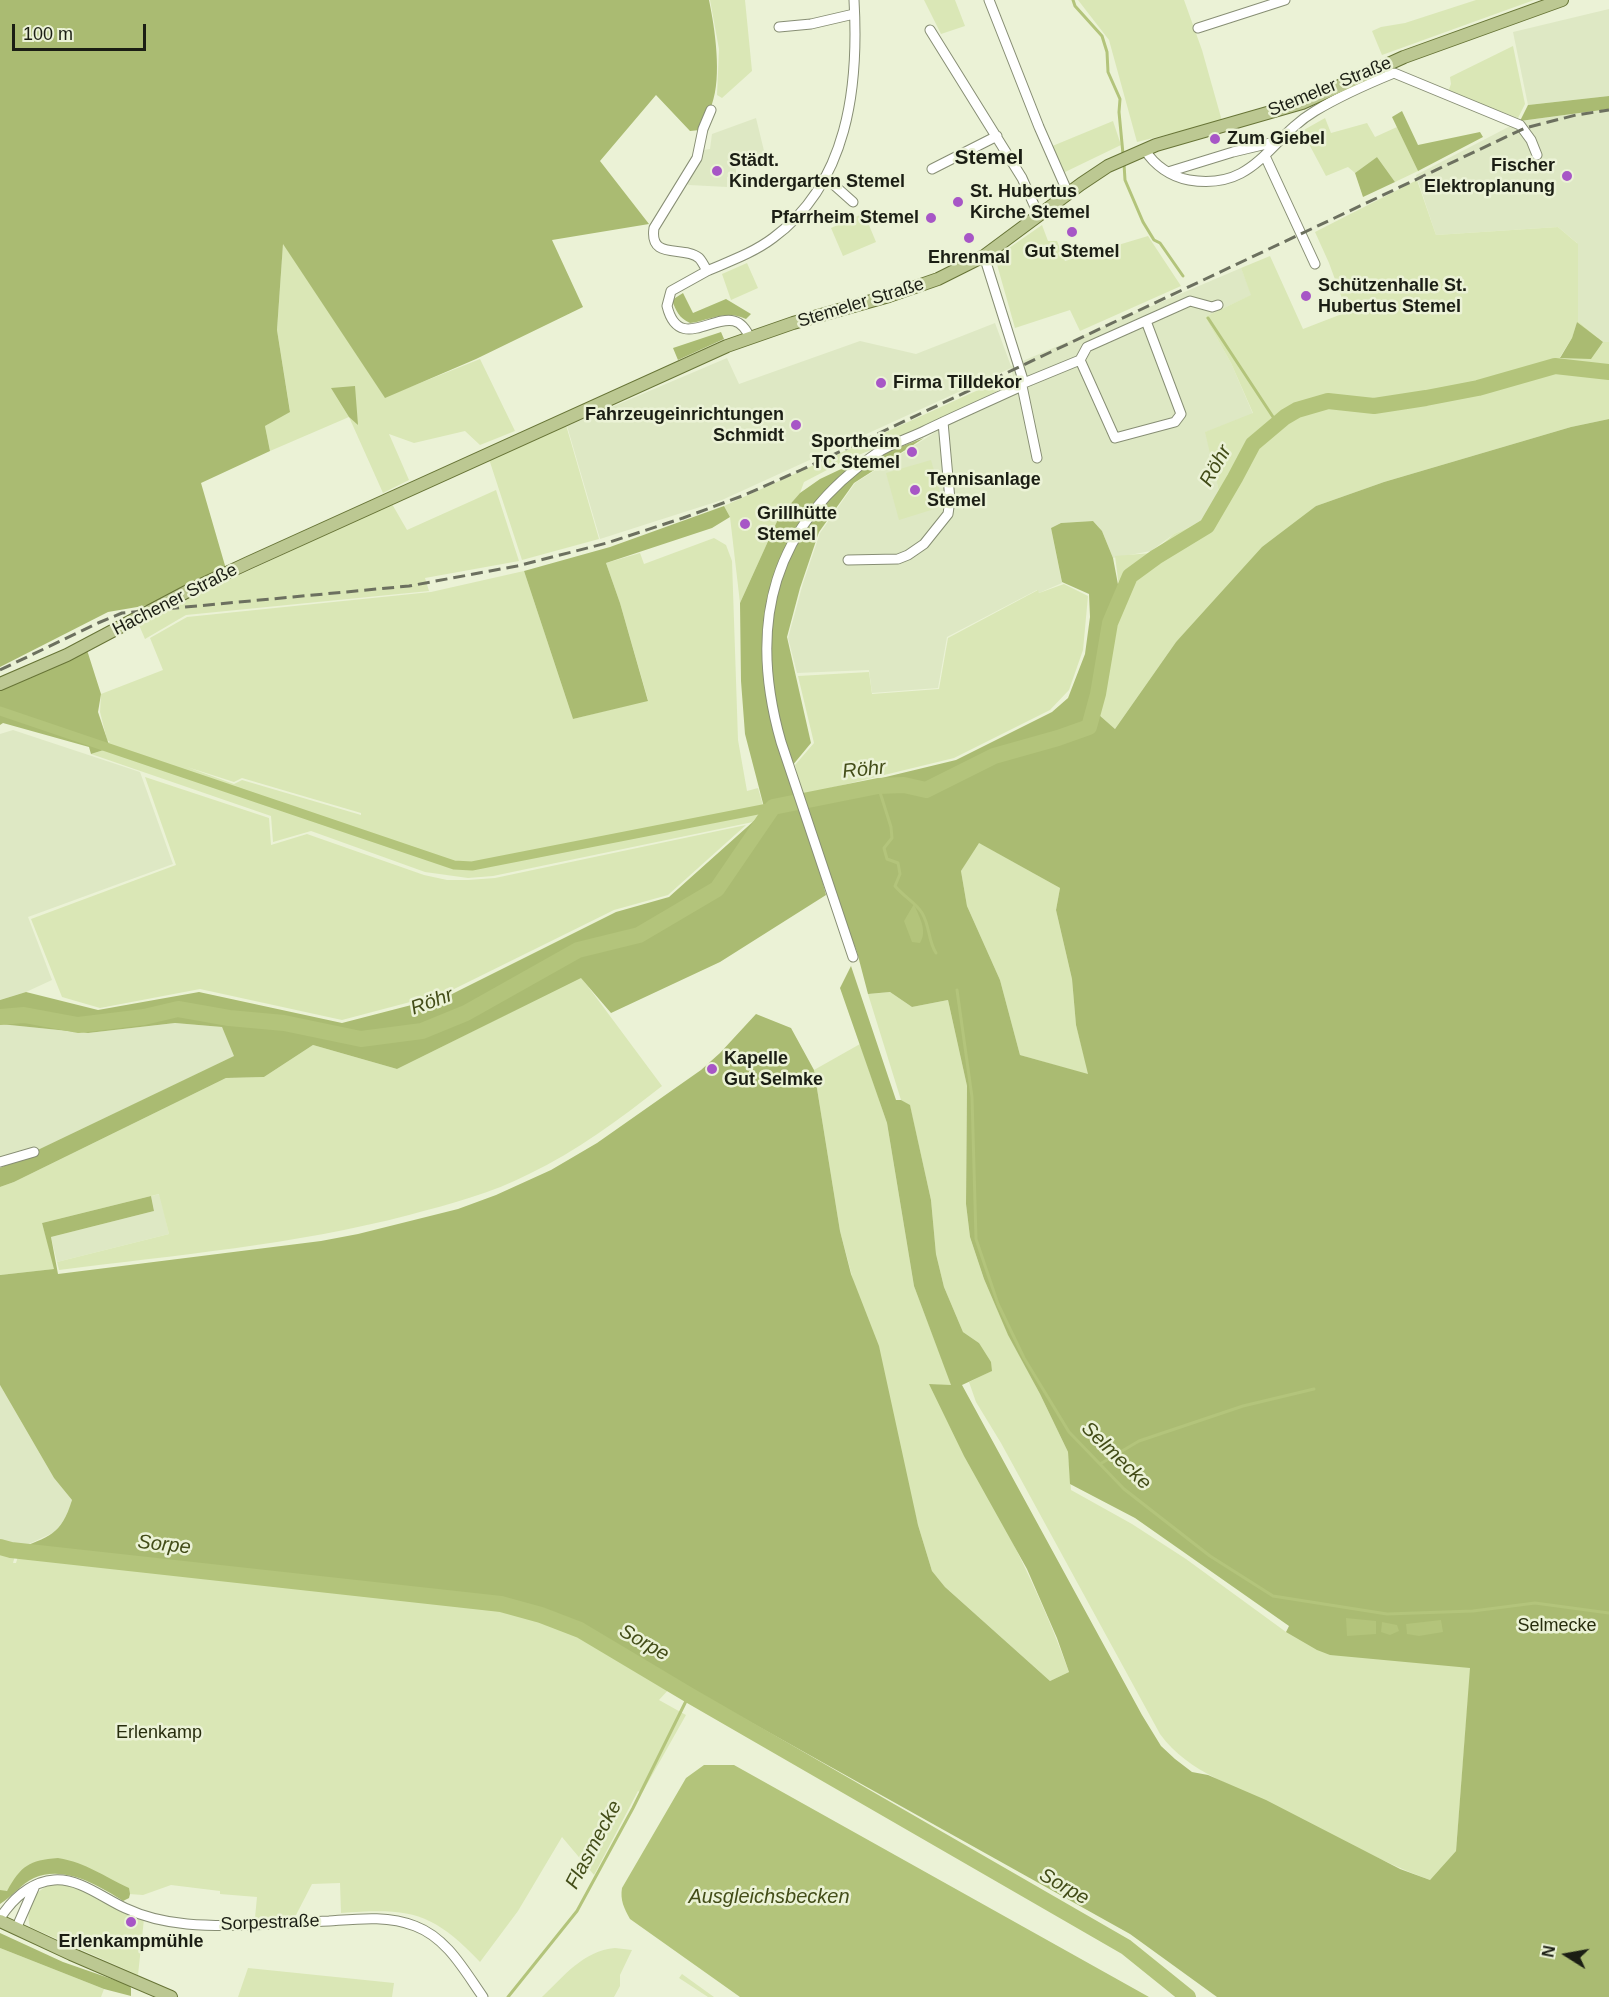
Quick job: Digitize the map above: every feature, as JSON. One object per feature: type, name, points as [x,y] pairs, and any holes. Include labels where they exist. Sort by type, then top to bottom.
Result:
[{"type":"main road","name":"Stemeler Straße","points":[[350,515],[727,346],[793,323],[889,296],[928,282],[984,256],[1108,166],[1144,150],[1167,141],[1302,103],[1404,57],[1562,0]]},
{"type":"main road","name":"Hachener Straße","points":[[0,684],[67,655],[188,591],[350,515]]},
{"type":"main road","points":[[0,1920],[171,1997]]},
{"type":"street","points":[[750,338],[747,331],[735,321],[687,329],[680,326],[671,317],[667,306],[671,291],[707,271],[749,253],[774,238],[810,202],[836,157],[844,132],[853,74],[854,0]]},
{"type":"street","points":[[988,0],[1068,193]]},
{"type":"street","points":[[1198,28],[1285,0]]},
{"type":"street","points":[[778,27],[811,24],[854,14]]},
{"type":"street","points":[[930,30],[1023,178],[1040,216]]},
{"type":"street","points":[[1144,150],[1149,158],[1176,177],[1205,182],[1226,180],[1236,176],[1265,156],[1314,111],[1394,73],[1520,125],[1532,140],[1537,155]]},
{"type":"street","points":[[707,271],[699,258],[687,252],[663,250],[656,243],[653,233],[697,158],[703,129],[711,110]]},
{"type":"street","points":[[932,169],[997,136]]},
{"type":"street","points":[[1168,172],[1279,141]]},
{"type":"street","points":[[1265,156],[1315,264]]},
{"type":"street","points":[[825,177],[853,202]]},
{"type":"street","points":[[984,256],[1023,384],[1037,458]]},
{"type":"street","points":[[853,957],[781,742],[769,687],[767,632],[770,608],[786,553],[803,524],[832,491],[878,452],[1080,360],[1087,347],[1190,301],[1212,307],[1218,305]]},
{"type":"street","points":[[1080,360],[1114,438],[1175,422],[1181,414],[1146,321]]},
{"type":"street","points":[[848,560],[898,559],[908,555],[930,537],[948,514],[950,500],[943,422]]},
{"type":"street","points":[[0,1162],[34,1152]]},
{"type":"street","name":"Sorpestraße","points":[[0,1920],[12,1901],[26,1890],[55,1880],[75,1883],[126,1909],[185,1924],[233,1925],[371,1918],[402,1922],[426,1930],[451,1951],[483,1997]]},
{"type":"street","points":[[16,1929],[34,1888]]},
{"type":"shaded area","points":[[1609,9],[1609,96],[1528,105],[1513,32]]},
{"type":"shaded area","points":[[1609,109],[1609,342],[1603,342],[1578,321],[1577,243],[1558,227],[1436,235],[1416,175],[1520,121]]},
{"type":"shaded area","points":[[756,118],[767,163],[736,166],[736,176],[727,177],[727,187],[685,183],[704,150],[710,149],[712,134]]},
{"type":"shaded area","points":[[1241,268],[1252,295],[1205,317],[1231,363],[1253,414],[1206,432],[1219,492],[1201,522],[1174,534],[1151,551],[1113,558],[1102,531],[1093,521],[1061,523],[1051,528],[1062,583],[1039,593],[1037,590],[947,637],[938,688],[872,693],[869,670],[797,673],[788,638],[820,533],[855,483],[953,421],[1017,393],[1011,368],[722,500],[600,539],[567,426],[727,358],[739,384],[860,341],[916,354],[995,323],[1011,366]]},
{"type":"shaded area","points":[[13,730],[140,772],[173,864],[28,917],[52,980],[26,992],[0,1000],[0,734]]},
{"type":"shaded area","points":[[175,1023],[222,1027],[235,1056],[0,1168],[0,1024],[88,1033]]},
{"type":"shaded area","points":[[160,1194],[169,1234],[57,1262],[51,1237],[154,1211],[151,1196]]},
{"type":"shaded area","points":[[0,1385],[54,1478],[72,1500],[67,1519],[59,1530],[16,1550],[0,1541]]},
{"type":"green space","points":[[0,0],[709,0],[715,38],[717,80],[712,104],[700,130],[690,131],[656,95],[600,161],[649,224],[552,240],[583,307],[476,359],[385,398],[283,244],[277,330],[290,412],[265,426],[270,451],[201,483],[226,569],[149,605],[108,612],[0,667]]},
{"type":"green space","points":[[710,0],[745,0],[752,71],[722,98],[717,95],[719,49]]},
{"type":"green space","points":[[924,0],[955,0],[965,26],[941,34]]},
{"type":"green space","points":[[1078,0],[1184,0],[1202,50],[1222,121],[1137,142],[1109,40]]},
{"type":"green space","points":[[1476,0],[1534,0],[1382,55],[1372,31]]},
{"type":"green space","points":[[1513,46],[1525,104],[1518,118],[1448,92],[1451,84],[1450,77]]},
{"type":"green space","points":[[1609,96],[1609,109],[1520,121],[1528,105]]},
{"type":"green space","points":[[1402,111],[1418,145],[1480,132],[1483,137],[1418,171],[1392,117]]},
{"type":"green space","points":[[1325,118],[1331,133],[1367,123],[1375,137],[1397,127],[1418,171],[1395,182],[1377,157],[1355,173],[1348,167],[1326,176],[1302,131]]},
{"type":"green space","points":[[1113,121],[1121,145],[1063,173],[1050,147]]},
{"type":"green space","points":[[1377,157],[1395,182],[1363,197],[1355,173]]},
{"type":"green space","points":[[1417,180],[1436,235],[1558,227],[1578,244],[1578,321],[1603,342],[1609,342],[1609,419],[1571,427],[1384,482],[1316,506],[1176,642],[1115,729],[1098,714],[1120,595],[1115,556],[1152,553],[1174,534],[1201,522],[1219,492],[1205,432],[1253,413],[1231,363],[1205,317],[1251,295],[1241,268],[1270,256],[1303,329],[1347,312],[1315,232]],"holes":[[[1577,322],[1603,343],[1560,357],[1572,338]]]},
{"type":"green space","points":[[864,213],[876,242],[843,256],[831,228]]},
{"type":"green space","points":[[1042,225],[1048,241],[1057,241],[1065,261],[1148,236],[1181,286],[1080,331],[1070,310],[1015,328],[996,261],[999,255]]},
{"type":"green space","points":[[283,243],[385,397],[480,359],[515,431],[480,445],[465,431],[414,443],[389,434],[409,480],[383,493],[349,417],[270,451],[265,426],[290,411],[277,330]]},
{"type":"green space","points":[[747,263],[758,288],[731,300],[722,274]]},
{"type":"green space","points":[[683,293],[693,313],[726,299],[751,314],[746,319],[725,315],[690,323],[678,314],[672,300]]},
{"type":"green space","points":[[1577,322],[1603,342],[1591,359],[1560,358],[1572,338]]},
{"type":"green space","points":[[721,332],[724,339],[678,360],[673,348]]},
{"type":"green space","points":[[1011,375],[1013,383],[913,434],[848,459],[804,482],[800,493],[779,517],[740,603],[730,517],[724,506]]},
{"type":"green space","points":[[355,386],[358,425],[349,417],[331,388]]},
{"type":"green space","points":[[1609,419],[1609,1997],[1217,1997],[1130,1934],[582,1628],[543,1613],[500,1601],[16,1550],[45,1538],[58,1528],[72,1500],[54,1478],[0,1385],[0,1275],[54,1269],[42,1223],[151,1196],[154,1211],[51,1237],[58,1274],[321,1241],[458,1209],[551,1170],[597,1143],[701,1070],[756,1014],[791,1028],[814,1070],[840,1231],[851,1274],[879,1346],[918,1525],[932,1571],[945,1587],[1050,1681],[1069,1672],[1027,1569],[964,1456],[929,1384],[951,1385],[914,1286],[887,1123],[840,988],[851,966],[896,1100],[910,1105],[931,1200],[936,1254],[944,1287],[963,1332],[979,1343],[991,1362],[992,1371],[962,1385],[1161,1746],[1192,1772],[1208,1775],[1266,1800],[1400,1869],[1430,1880],[1456,1851],[1470,1668],[1330,1655],[1317,1650],[1286,1632],[1289,1626],[1135,1518],[1070,1484],[1068,1452],[1008,1335],[984,1279],[970,1237],[966,1204],[967,1086],[948,1000],[912,1007],[890,992],[868,994],[857,952],[829,879],[803,797],[956,760],[1052,712],[1068,698],[1085,654],[1090,617],[1089,594],[1062,582],[1051,528],[1061,523],[1093,521],[1102,531],[1113,558],[1120,595],[1098,714],[1115,729],[1176,642],[1262,547],[1316,506],[1384,482],[1571,427]],"holes":[[[979,843],[1060,888],[1056,910],[1072,979],[1076,1025],[1088,1074],[1020,1055],[1000,980],[967,906],[961,871]]]},
{"type":"green space","points":[[566,425],[599,539],[522,560],[489,459]]},
{"type":"green space","points":[[924,438],[854,483],[819,532],[800,588],[787,637],[811,743],[792,766],[826,895],[720,962],[611,1013],[581,978],[397,1069],[313,1045],[264,1077],[226,1078],[0,1187],[0,1168],[234,1056],[222,1027],[175,1023],[88,1033],[0,1024],[0,1000],[26,992],[98,1010],[199,992],[342,1023],[450,995],[616,912],[669,897],[765,811],[745,734],[741,681],[740,603],[779,517],[800,493],[820,479]]},
{"type":"green space","name":"Tennisanlage Stemel","points":[[931,460],[944,506],[899,520],[886,473]]},
{"type":"green space","points":[[496,490],[519,561],[425,578],[429,591],[186,615],[145,639],[139,625],[192,597],[392,504],[407,530]]},
{"type":"green space","points":[[724,506],[730,517],[712,528],[606,563],[648,701],[573,719],[524,571],[610,547]]},
{"type":"green space","points":[[714,538],[726,545],[732,561],[738,740],[747,791],[758,788],[765,812],[753,822],[493,876],[468,878],[425,872],[311,831],[273,842],[271,816],[91,754],[110,748],[100,712],[101,694],[163,670],[150,638],[187,617],[431,592],[524,571],[573,719],[648,700],[606,563],[640,553],[644,564]],"holes":[[[187,767],[234,782],[242,778],[361,813],[361,815],[242,780],[234,784]]]},
{"type":"green space","points":[[1064,584],[1088,596],[1083,650],[1069,690],[1050,710],[954,758],[802,795],[795,765],[814,743],[798,676],[869,672],[872,694],[939,689],[948,638],[1038,590],[1039,593]]},
{"type":"green space","points":[[87,650],[101,694],[98,712],[110,748],[91,754],[89,747],[3,723],[0,725],[0,686]]},
{"type":"green space","points":[[145,777],[269,818],[271,845],[307,834],[424,875],[447,880],[495,878],[746,825],[668,895],[614,910],[448,992],[342,1020],[200,989],[100,1008],[62,997],[31,919],[176,865]]},
{"type":"green space","points":[[978,842],[1060,888],[1056,910],[1072,979],[1076,1025],[1089,1075],[1020,1055],[1000,980],[967,906],[961,871]]},
{"type":"green space","points":[[581,977],[662,1086],[598,1134],[547,1165],[515,1181],[470,1198],[366,1225],[279,1242],[59,1270],[57,1262],[169,1234],[159,1194],[42,1223],[55,1269],[0,1275],[0,1187],[226,1078],[264,1077],[313,1045],[397,1069]]},
{"type":"green space","points":[[890,992],[912,1007],[948,1000],[967,1086],[966,1204],[970,1237],[984,1279],[1008,1334],[1068,1452],[1071,1490],[1132,1524],[1186,1559],[1286,1632],[1527,1587],[1468,1699],[1456,1851],[1430,1880],[1373,1855],[1215,1778],[1185,1759],[1160,1734],[1001,1443],[976,1402],[969,1382],[991,1371],[979,1343],[963,1332],[944,1287],[936,1254],[931,1200],[910,1106],[901,1100],[868,994]]},
{"type":"green space","points":[[860,1044],[887,1123],[914,1286],[952,1386],[930,1384],[1022,1562],[1055,1635],[1069,1672],[1050,1681],[945,1587],[932,1571],[918,1525],[840,1231],[814,1070]]},
{"type":"green space","name":"Erlenkamp","points":[[0,1544],[16,1552],[13,1563],[16,1563],[19,1553],[499,1606],[579,1633],[670,1688],[659,1700],[686,1715],[642,1793],[638,1791],[594,1875],[562,1837],[518,1911],[480,1962],[448,1932],[418,1916],[385,1911],[341,1913],[340,1883],[312,1884],[295,1917],[285,1920],[255,1918],[257,1897],[220,1894],[220,1891],[171,1885],[143,1895],[129,1894],[58,1858],[0,1895]]},
{"type":"green space","points":[[58,1858],[86,1867],[129,1888],[129,1898],[123,1901],[92,1883],[69,1875],[57,1874],[34,1878],[0,1904],[0,1890],[7,1891],[27,1866],[40,1860]]},
{"type":"green space","points":[[60,1883],[74,1886],[144,1919],[138,1975],[30,1927],[29,1910],[34,1897],[44,1888]]},
{"type":"green space","points":[[0,1933],[63,1962],[129,1985],[131,1996],[104,1989],[0,1948]]},
{"type":"green space","points":[[0,1948],[104,1989],[101,1997],[0,1997]]},
{"type":"green space","points":[[615,1948],[632,1950],[620,1975],[620,1986],[614,1997],[542,1997],[584,1959]]},
{"type":"green space","points":[[248,1968],[394,1983],[392,1997],[238,1997]]},
{"type":"green space","points":[[682,1974],[714,1997],[708,1997],[679,1978]]},
{"type":"water","points":[[914,904],[923,928],[920,943],[912,942],[904,921]]},
{"type":"water","points":[[1346,1618],[1376,1621],[1376,1634],[1347,1636]]},
{"type":"water","points":[[1441,1620],[1443,1632],[1419,1636],[1407,1634],[1406,1624]]},
{"type":"water","points":[[1382,1622],[1397,1625],[1399,1631],[1390,1635],[1381,1632]]},
{"type":"water","name":"Ausgleichsbecken","points":[[704,1765],[734,1765],[1149,1997],[740,1997],[630,1919],[622,1900],[622,1888],[686,1778]]},
{"type":"waterway","points":[[1073,0],[1075,6],[1102,36],[1107,52],[1108,72],[1120,99],[1123,154]]},
{"type":"waterway","points":[[1124,164],[1125,180],[1143,222],[1154,240],[1160,243],[1183,276]]},
{"type":"waterway","points":[[1208,318],[1277,423]]},
{"type":"waterway","name":"Röhr","points":[[0,1017],[24,1015],[78,1025],[144,1017],[178,1009],[229,1018],[284,1023],[361,1039],[422,1031],[466,1013],[578,950],[639,935],[717,889],[773,807],[878,786],[904,785],[926,790],[994,756],[1089,727],[1098,694],[1110,623],[1130,576],[1207,526],[1253,444],[1297,410],[1328,401],[1374,406],[1426,398],[1478,388],[1555,366],[1609,372]]},
{"type":"waterway","points":[[0,711],[454,865],[472,866],[773,807]]},
{"type":"waterway","name":"Selmecke","points":[[878,786],[891,827],[892,838],[884,848],[887,859],[898,863],[900,874],[895,886],[922,913],[936,953]]},
{"type":"waterway","name":"Selmecke","points":[[957,990],[972,1097],[976,1239],[998,1304],[1024,1358],[1069,1432],[1124,1489],[1210,1556],[1273,1596],[1387,1614],[1473,1611],[1535,1603],[1609,1613]]},
{"type":"waterway","points":[[1100,1464],[1139,1441],[1243,1406],[1314,1389]]},
{"type":"waterway","name":"Sorpe","points":[[0,1547],[501,1604],[541,1615],[580,1630],[1126,1947],[1188,1997]]},
{"type":"waterway","name":"Flasmecke","points":[[508,1997],[577,1911],[633,1808],[689,1695]]},
{"type":"railway","points":[[0,670],[122,613],[409,586],[517,566],[607,543],[683,518],[742,496],[801,470],[1525,128],[1576,115],[1609,110]]},
{"type":"place","name":"Zum Giebel","points":[[1215,139]]},
{"type":"place","name":"Städt. Kindergarten Stemel","points":[[717,171]]},
{"type":"place","name":"Fischer Elektroplanung","points":[[1567,176]]},
{"type":"place","name":"St. Hubertus Kirche Stemel","points":[[958,202]]},
{"type":"place","name":"Pfarrheim Stemel","points":[[931,218]]},
{"type":"place","name":"Gut Stemel","points":[[1072,232]]},
{"type":"place","name":"Ehrenmal","points":[[969,238]]},
{"type":"place","name":"Schützenhalle St. Hubertus Stemel","points":[[1306,296]]},
{"type":"place","name":"Firma Tilldekor","points":[[881,383]]},
{"type":"place","name":"Fahrzeugeinrichtungen Schmidt","points":[[796,425]]},
{"type":"place","name":"Sportheim TC Stemel","points":[[912,452]]},
{"type":"place","name":"Tennisanlage Stemel","points":[[915,490]]},
{"type":"place","name":"Grillhütte Stemel","points":[[745,524]]},
{"type":"place","name":"Kapelle Gut Selmke","points":[[712,1069]]},
{"type":"place","name":"Erlenkampmühle","points":[[131,1922]]},
{"type":"district","name":"Stemel","points":[[989,158]]}]
